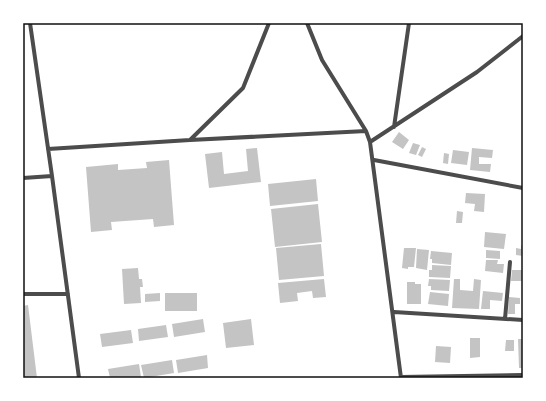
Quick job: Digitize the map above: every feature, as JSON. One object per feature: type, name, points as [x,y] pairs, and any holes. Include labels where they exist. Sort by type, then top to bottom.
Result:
[{"type":"street","points":[[30,23],[79,378]]},
{"type":"street","points":[[190,140],[243,88],[269,23]]},
{"type":"street","points":[[307,23],[322,60],[366,131],[370,142],[374,160],[401,377],[523,375]]},
{"type":"street","points":[[394,127],[409,23]]},
{"type":"street","points":[[370,142],[477,72],[523,36]]},
{"type":"street","points":[[48,149],[366,131]]},
{"type":"street","points":[[374,160],[523,188]]},
{"type":"street","points":[[23,178],[52,176]]},
{"type":"street","points":[[505,319],[510,262]]},
{"type":"street","points":[[23,294],[68,294]]},
{"type":"street","points":[[394,312],[523,320]]},
{"type":"building","points":[[399,132],[409,140],[403,149],[392,142]]},
{"type":"building","points":[[413,143],[420,145],[416,155],[409,153]]},
{"type":"building","points":[[422,147],[426,149],[422,157],[418,155]]},
{"type":"building","points":[[257,148],[261,182],[209,188],[205,154],[222,152],[224,174],[248,171],[246,149]]},
{"type":"building","points":[[472,148],[493,150],[492,158],[479,157],[479,164],[491,164],[490,172],[470,170]]},
{"type":"building","points":[[453,150],[469,152],[467,165],[451,163]]},
{"type":"building","points":[[444,153],[449,154],[448,164],[443,163]]},
{"type":"building","points":[[169,160],[174,225],[154,227],[153,219],[111,222],[112,230],[91,232],[86,167],[118,164],[118,170],[147,168],[146,162]]},
{"type":"building","points":[[316,179],[318,201],[270,206],[268,184]]},
{"type":"building","points":[[466,193],[485,194],[484,212],[474,211],[475,204],[465,203]]},
{"type":"building","points":[[318,204],[322,242],[275,247],[271,209]]},
{"type":"building","points":[[457,211],[463,212],[462,223],[456,223]]},
{"type":"building","points":[[485,232],[506,234],[504,249],[484,247]]},
{"type":"building","points":[[321,244],[324,276],[279,280],[276,248]]},
{"type":"building","points":[[521,245],[523,246],[523,256],[516,255],[516,248],[521,249]]},
{"type":"building","points":[[404,248],[416,248],[414,267],[408,267],[408,269],[402,268]]},
{"type":"building","points":[[417,249],[429,250],[427,270],[416,268]]},
{"type":"building","points":[[486,250],[500,251],[500,259],[486,258]]},
{"type":"building","points":[[431,251],[452,253],[451,265],[432,263],[432,259],[430,259]]},
{"type":"building","points":[[486,260],[498,260],[497,264],[504,264],[503,273],[485,271]]},
{"type":"building","points":[[432,265],[451,266],[450,278],[429,277],[429,270],[432,270]]},
{"type":"building","points":[[138,268],[139,279],[142,279],[143,287],[140,287],[141,303],[124,304],[122,269]]},
{"type":"building","points":[[512,270],[523,270],[523,281],[511,281]]},
{"type":"building","points":[[324,279],[326,297],[313,298],[312,291],[297,293],[298,301],[280,303],[278,283]]},
{"type":"building","points":[[429,279],[450,280],[449,291],[431,290],[431,286],[428,286]]},
{"type":"building","points":[[454,279],[460,279],[460,290],[473,291],[474,279],[481,280],[479,309],[452,308]]},
{"type":"building","points":[[407,282],[421,284],[421,304],[407,304]]},
{"type":"building","points":[[483,291],[503,293],[502,301],[490,300],[490,309],[481,309]]},
{"type":"building","points":[[430,292],[449,294],[448,306],[428,304]]},
{"type":"building","points":[[160,293],[160,301],[145,302],[145,294]]},
{"type":"building","points":[[165,293],[197,293],[197,311],[165,311]]},
{"type":"building","points":[[509,297],[520,298],[520,304],[515,304],[515,314],[508,314]]},
{"type":"building","points":[[28,305],[37,378],[23,378],[23,306]]},
{"type":"building","points":[[203,319],[205,332],[174,337],[172,324]]},
{"type":"building","points":[[251,319],[254,345],[226,348],[223,323]]},
{"type":"building","points":[[166,325],[168,337],[139,341],[138,329]]},
{"type":"building","points":[[131,330],[133,343],[102,347],[100,334]]},
{"type":"building","points":[[470,338],[480,338],[480,357],[470,358]]},
{"type":"building","points":[[518,339],[523,339],[523,368],[519,368]]},
{"type":"building","points":[[506,340],[514,340],[514,351],[505,351]]},
{"type":"building","points":[[436,346],[451,347],[450,363],[435,362]]},
{"type":"building","points":[[207,355],[208,368],[178,373],[176,360]]},
{"type":"building","points":[[172,360],[174,373],[144,378],[141,365]]},
{"type":"building","points":[[139,364],[141,377],[110,378],[108,369]]}]
